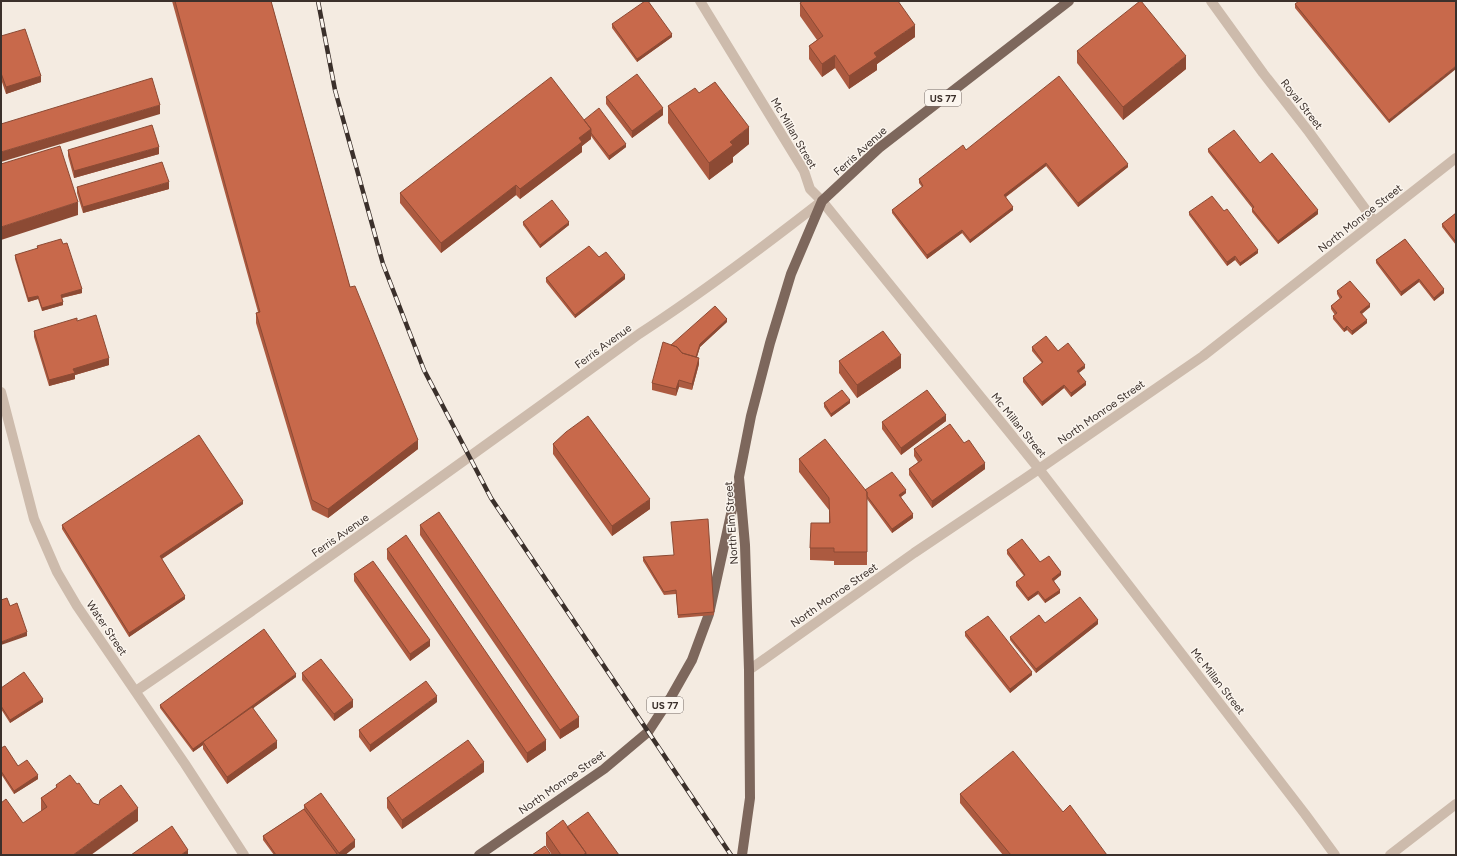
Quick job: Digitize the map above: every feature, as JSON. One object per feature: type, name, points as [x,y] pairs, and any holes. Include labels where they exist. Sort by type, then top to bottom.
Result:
[{"type":"main road","name":"Ferris Avenue","points":[[822,202],[879,148],[1069,1]]},
{"type":"main road","name":"North Elm Street","points":[[742,855],[750,798],[749,670],[745,545],[739,477],[751,416],[770,343],[791,274],[822,202]]},
{"type":"main road","name":"North Monroe Street","points":[[479,855],[604,769],[648,732],[692,660],[709,614],[739,477]]},
{"type":"street","name":"Mc Millan Street","points":[[700,1],[804,171],[810,189],[1039,469],[1335,855]]},
{"type":"street","name":"Royal Street","points":[[1211,1],[1374,221]]},
{"type":"street","name":"North Monroe Street","points":[[749,670],[908,557],[1203,356],[1456,158]]},
{"type":"street","name":"Ferris Avenue","points":[[136,691],[255,610],[456,467],[639,334],[768,244],[822,202]]},
{"type":"street","name":"Water Street","points":[[1,392],[34,519],[57,572],[77,606],[136,691],[244,855]]},
{"type":"street","points":[[1390,855],[1456,804]]},
{"type":"building","points":[[175,1],[271,1],[350,287],[355,286],[418,440],[328,509],[312,500],[256,313],[260,312]]},
{"type":"building","points":[[645,1],[648,1],[672,34],[637,59],[612,24]]},
{"type":"building","points":[[803,1],[898,1],[915,25],[874,53],[877,57],[849,76],[835,55],[822,64],[809,46],[823,36],[800,3]]},
{"type":"building","points":[[1140,1],[1186,56],[1123,107],[1077,51]]},
{"type":"building","points":[[1299,1],[1456,1],[1456,66],[1389,120],[1295,4]]},
{"type":"building","points":[[25,29],[41,76],[6,87],[1,73],[1,36]]},
{"type":"building","points":[[637,74],[663,108],[632,131],[606,97]]},
{"type":"building","points":[[1059,76],[1128,164],[1078,203],[1046,163],[1004,195],[1013,207],[970,240],[962,230],[927,255],[892,210],[923,186],[919,179],[963,145],[966,150]]},
{"type":"building","points":[[551,77],[591,129],[579,138],[582,142],[520,189],[516,185],[441,243],[400,193]]},
{"type":"building","points":[[152,78],[160,105],[1,152],[1,124]]},
{"type":"building","points":[[715,82],[749,127],[730,142],[733,145],[709,163],[668,106],[695,88],[699,93]]},
{"type":"building","points":[[599,108],[626,144],[609,156],[591,133],[591,129],[584,120]]},
{"type":"building","points":[[152,125],[159,147],[74,171],[68,150]]},
{"type":"building","points":[[1234,130],[1260,163],[1272,153],[1318,210],[1278,241],[1252,209],[1254,207],[1208,149]]},
{"type":"building","points":[[60,146],[78,202],[1,227],[1,164]]},
{"type":"building","points":[[162,162],[169,182],[83,207],[77,187]]},
{"type":"building","points":[[1212,196],[1224,211],[1227,209],[1258,250],[1240,263],[1235,256],[1227,262],[1189,212]]},
{"type":"building","points":[[552,200],[569,222],[540,245],[523,222]]},
{"type":"building","points":[[1456,213],[1456,242],[1442,224]]},
{"type":"building","points":[[61,239],[63,244],[67,243],[82,289],[61,295],[63,302],[42,308],[38,296],[28,298],[15,255],[38,248],[37,246]]},
{"type":"building","points":[[1405,239],[1444,289],[1434,298],[1419,279],[1401,292],[1376,260]]},
{"type":"building","points":[[589,246],[599,257],[606,252],[625,275],[575,315],[546,278]]},
{"type":"building","points":[[1350,281],[1370,304],[1360,312],[1367,320],[1352,331],[1347,326],[1344,329],[1333,316],[1337,313],[1331,306],[1342,297],[1337,291]]},
{"type":"building","points":[[715,306],[727,319],[700,344],[696,357],[682,353],[677,347],[671,345]]},
{"type":"building","points":[[96,315],[109,358],[73,369],[75,373],[49,380],[34,331],[77,318],[77,321]]},
{"type":"building","points":[[883,331],[901,355],[857,385],[839,361]]},
{"type":"building","points":[[1046,336],[1058,351],[1068,343],[1085,365],[1077,371],[1086,382],[1071,393],[1064,385],[1042,402],[1023,378],[1043,362],[1032,347]]},
{"type":"building","points":[[663,342],[677,347],[682,353],[699,358],[692,384],[679,380],[676,389],[652,383]]},
{"type":"building","points":[[842,390],[850,400],[831,414],[824,403]]},
{"type":"building","points":[[927,390],[946,415],[901,448],[882,422]]},
{"type":"building","points":[[588,416],[650,499],[612,526],[553,444],[566,432]]},
{"type":"building","points":[[950,424],[964,443],[969,440],[985,463],[932,501],[909,469],[922,460],[914,449]]},
{"type":"building","points":[[199,435],[243,501],[160,556],[185,596],[129,633],[62,525]]},
{"type":"building","points":[[825,439],[867,492],[867,552],[834,552],[834,548],[810,548],[811,523],[830,523],[829,498],[799,459]]},
{"type":"building","points":[[892,472],[906,490],[899,495],[913,514],[892,529],[867,496],[867,492],[865,490]]},
{"type":"building","points":[[439,512],[579,717],[560,730],[420,525]]},
{"type":"building","points":[[708,519],[714,612],[678,615],[676,590],[664,592],[643,557],[674,555],[671,522]]},
{"type":"building","points":[[406,535],[546,740],[527,753],[387,549]]},
{"type":"building","points":[[1022,539],[1040,562],[1049,556],[1061,572],[1052,579],[1060,590],[1045,600],[1038,591],[1028,598],[1016,582],[1025,575],[1007,550]]},
{"type":"building","points":[[373,561],[430,640],[410,654],[354,574]]},
{"type":"building","points":[[1080,597],[1098,620],[1036,669],[1010,637],[1039,615],[1045,623]]},
{"type":"building","points":[[7,598],[10,606],[17,603],[27,632],[1,642],[1,600]]},
{"type":"building","points":[[988,616],[1032,672],[1010,689],[965,632]]},
{"type":"building","points":[[264,629],[296,674],[193,749],[160,705]]},
{"type":"building","points":[[321,659],[353,700],[334,714],[302,673]]},
{"type":"building","points":[[24,672],[43,699],[10,720],[1,706],[1,688]]},
{"type":"building","points":[[426,681],[437,696],[370,745],[359,730]]},
{"type":"building","points":[[252,707],[277,741],[227,777],[203,742]]},
{"type":"building","points":[[468,740],[484,762],[402,820],[387,798]]},
{"type":"building","points":[[5,746],[18,766],[27,760],[38,775],[14,791],[1,771],[1,748]]},
{"type":"building","points":[[1013,751],[1063,812],[1070,805],[1107,855],[1011,855],[960,794]]},
{"type":"building","points":[[70,775],[77,784],[79,783],[93,803],[99,805],[100,800],[121,785],[138,808],[73,855],[1,855],[1,803],[6,799],[23,823],[47,807],[41,798],[57,787],[56,785]]},
{"type":"building","points":[[321,793],[355,840],[339,853],[304,805]]},
{"type":"building","points":[[304,809],[337,854],[276,855],[263,836]]},
{"type":"building","points":[[588,812],[619,855],[586,855],[567,827]]},
{"type":"building","points":[[563,820],[586,853],[583,855],[561,855],[546,833]]},
{"type":"building","points":[[172,826],[188,850],[181,855],[131,855]]},
{"type":"building","points":[[545,846],[551,855],[532,855]]},
{"type":"railway","points":[[318,1],[335,90],[383,264],[424,370],[491,498],[731,855]]}]
